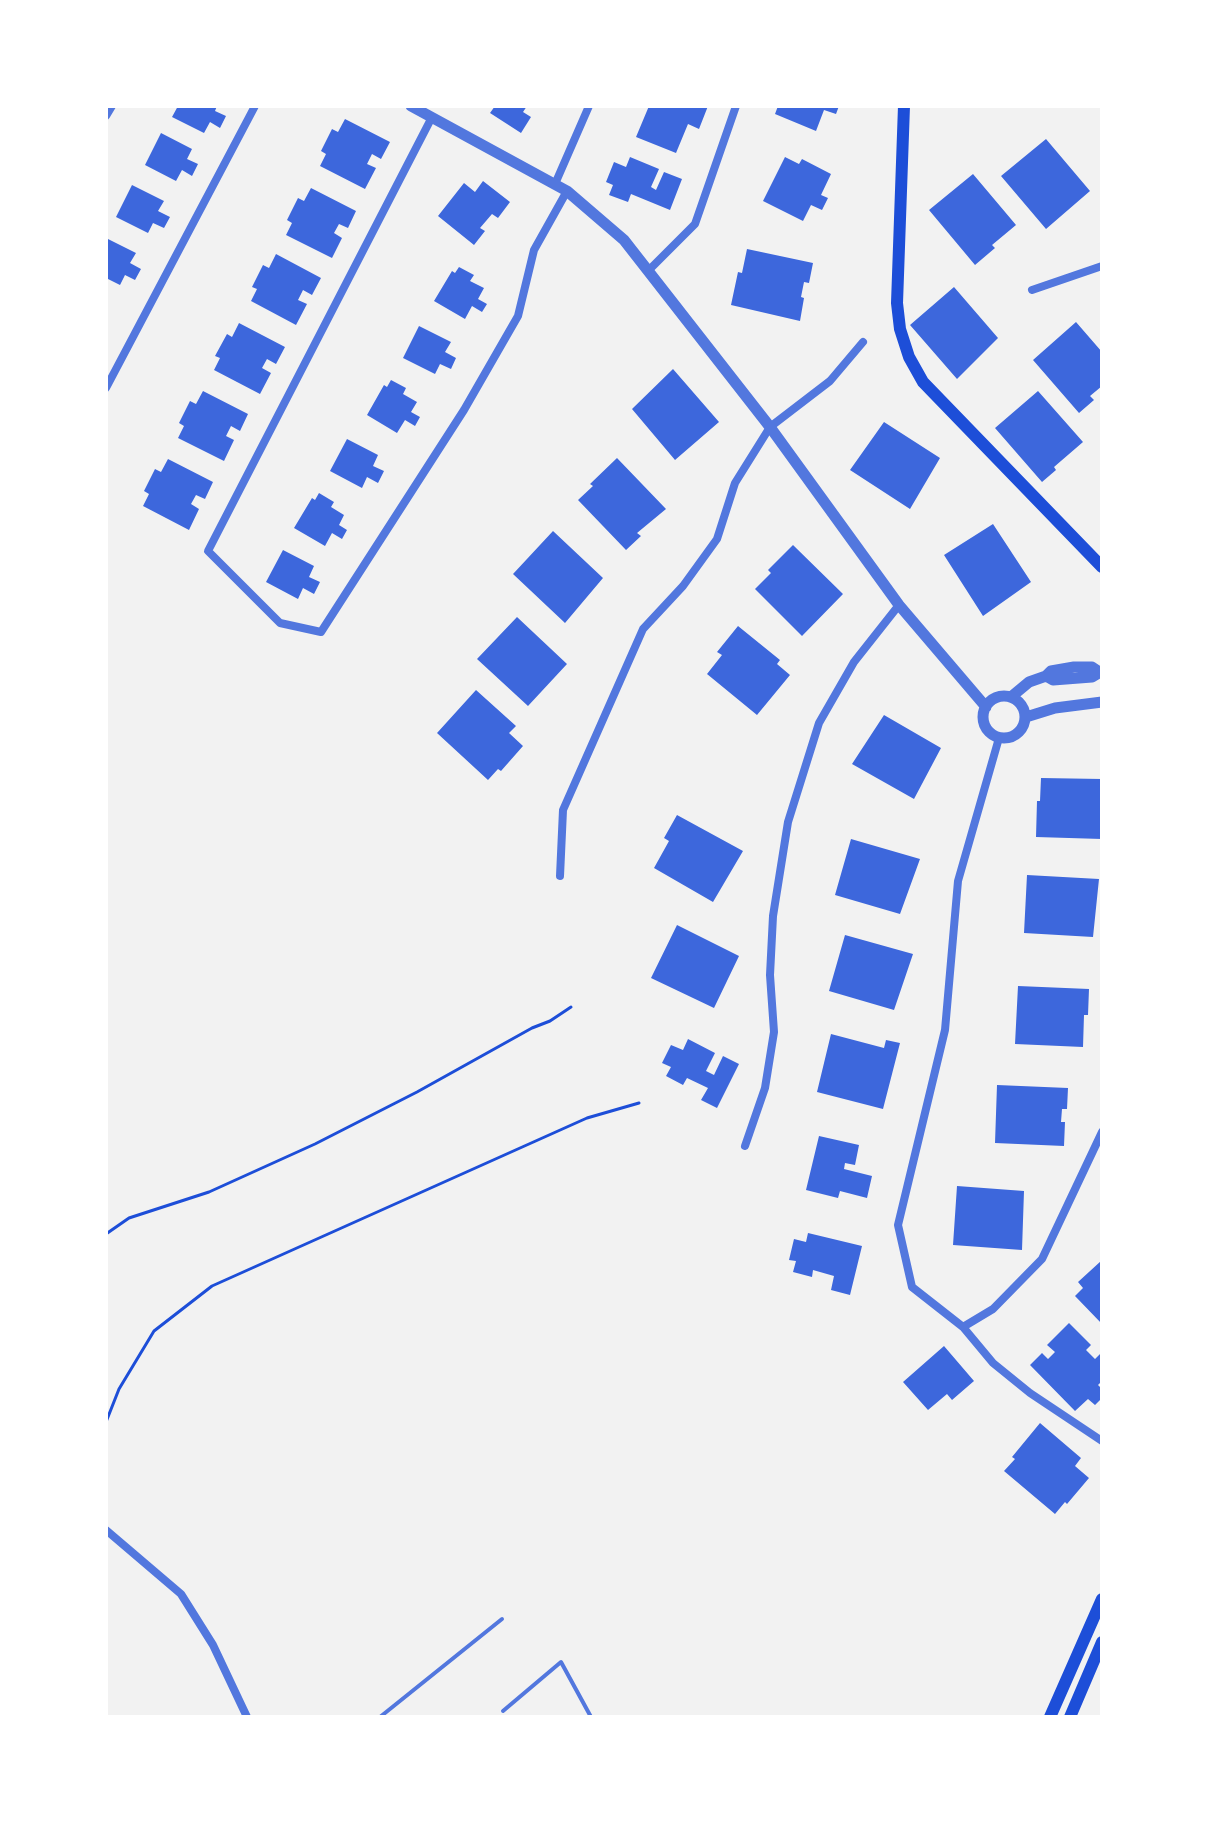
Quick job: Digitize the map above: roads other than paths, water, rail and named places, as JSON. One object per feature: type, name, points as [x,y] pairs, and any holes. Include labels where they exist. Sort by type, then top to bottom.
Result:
[{"type":"main road","points":[[904,106],[897,303],[900,329],[909,357],[923,382],[1102,567]]},
{"type":"main road","points":[[1050,1717],[1102,1599]]},
{"type":"main road","points":[[1070,1717],[1102,1642]]},
{"type":"street","points":[[106,116],[112,106]]},
{"type":"street","points":[[106,388],[255,106]]},
{"type":"street","points":[[411,106],[429,113],[567,191],[624,240],[770,427],[899,605],[986,707]]},
{"type":"street","points":[[555,184],[589,106]]},
{"type":"street","points":[[649,270],[695,224],[736,106]]},
{"type":"street","points":[[429,113],[208,551],[280,623],[321,632],[464,410],[518,316],[534,250],[567,191]]},
{"type":"street","points":[[1032,290],[1102,266]]},
{"type":"street","points":[[560,876],[563,810],[643,629],[683,586],[717,539],[735,483],[770,427],[830,381],[863,342]]},
{"type":"street","points":[[745,1146],[765,1088],[774,1032],[770,975],[773,916],[788,822],[819,723],[854,662],[899,605]]},
{"type":"street","points":[[1011,697],[1020,703],[1026,717],[1020,732],[1007,739],[999,738],[987,730],[984,721],[986,707],[996,698],[1011,697],[1029,682],[1046,676],[1053,680],[1092,677],[1100,671]]},
{"type":"street","points":[[1026,717],[1055,708],[1102,702]]},
{"type":"street","points":[[999,738],[958,881],[945,1030],[898,1225],[912,1287],[963,1327],[993,1363],[1030,1393],[1102,1441]]},
{"type":"street","points":[[963,1327],[993,1309],[1042,1259],[1102,1132]]},
{"type":"street","points":[[106,1530],[181,1594],[213,1645],[247,1717]]},
{"type":"lane","points":[[380,1717],[502,1619]]},
{"type":"lane","points":[[503,1711],[561,1662],[591,1717]]}]
